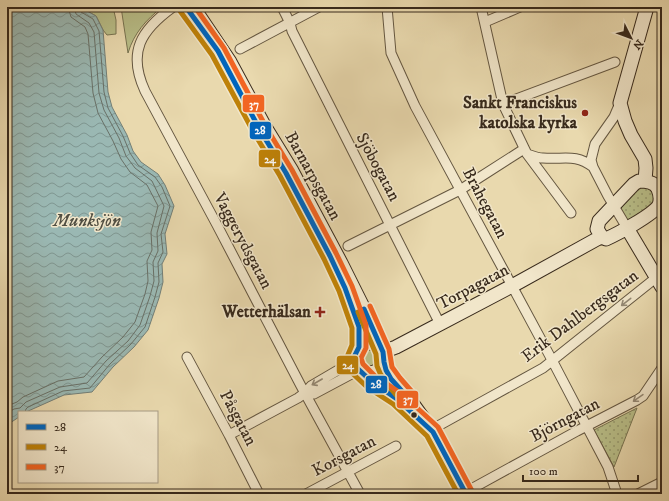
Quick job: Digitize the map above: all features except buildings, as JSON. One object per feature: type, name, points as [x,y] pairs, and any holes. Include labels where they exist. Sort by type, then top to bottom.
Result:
[{"type":"main road","name":"Barnarpsgatan","points":[[186,7],[218,51],[330,256],[345,288],[359,327],[357,352]]},
{"type":"main road","name":"Barnarpsgatan","points":[[193,7],[230,62],[265,127],[292,171],[371,323],[393,381],[435,429],[469,491]]},
{"type":"main road","points":[[647,7],[620,103],[631,135],[645,159],[645,181],[653,183],[658,188],[660,199],[653,211],[627,228],[659,282]]},
{"type":"main road","name":"Torpagatan","points":[[578,250],[600,221],[634,184],[640,181],[645,181]]},
{"type":"main road","points":[[600,221],[597,229],[602,237]]},
{"type":"main road","name":"Torpagatan","points":[[382,354],[512,286],[596,239],[602,237],[606,239],[627,228]]},
{"type":"main road","points":[[370,343],[382,354],[381,368],[375,373],[370,374],[361,371],[355,364],[357,352],[370,343]]},
{"type":"main road","name":"Barnarpsgatan","points":[[361,371],[435,429]]},
{"type":"street","name":"Vaggerydsgatan","points":[[173,7],[154,22],[144,34],[138,52],[137,66],[144,91],[360,494]]},
{"type":"street","name":"Sjöbogatan","points":[[282,7],[290,23],[292,31],[333,115],[440,324]]},
{"type":"street","points":[[240,49],[319,7]]},
{"type":"street","name":"Brahegatan","points":[[387,7],[391,53],[398,71],[415,106],[608,467],[617,494]]},
{"type":"street","points":[[481,7],[503,104],[526,152],[571,213]]},
{"type":"street","points":[[485,22],[520,7]]},
{"type":"street","points":[[503,104],[615,62]]},
{"type":"street","points":[[620,103],[614,117],[595,144],[591,160],[593,167],[627,228]]},
{"type":"street","points":[[348,246],[460,190],[526,152],[543,158],[577,158],[585,161],[593,167]]},
{"type":"street","name":"Erik Dahlbergsgatan","points":[[435,429],[538,371],[659,282]]},
{"type":"street","points":[[229,434],[305,393],[311,386],[340,369],[357,352]]},
{"type":"street","name":"Påsgatan","points":[[187,357],[229,434],[259,494]]},
{"type":"street","name":"Björngatan","points":[[469,491],[643,396],[662,368]]},
{"type":"street","points":[[305,393],[314,394],[361,371]]},
{"type":"street","name":"Korsgatan","points":[[306,494],[396,446]]},
{"type":"street","points":[[638,494],[662,482]]},
{"type":"green space","points":[[80,7],[113,7],[116,20],[116,34],[107,35],[96,16]]},
{"type":"green space","points":[[121,7],[162,7],[141,27],[128,53]]},
{"type":"green space","points":[[640,186],[653,189],[656,198],[654,204],[628,221],[619,205]]},
{"type":"green space","points":[[369,347],[376,350],[380,357],[379,363],[375,369],[370,370],[361,365],[358,360],[358,355],[362,350]]},
{"type":"green space","points":[[637,408],[614,467],[594,430]]},
{"type":"water","name":"Munksjön","points":[[21,7],[80,7],[96,16],[103,30],[108,92],[112,107],[127,135],[133,151],[141,162],[158,174],[165,185],[174,206],[165,234],[167,254],[162,264],[163,282],[148,330],[92,392],[64,395],[28,411],[18,411],[18,418],[7,425],[7,12]]},
{"type":"transit line","name":"28","points":[[186,7],[218,51],[330,256],[345,288],[359,327],[359,347],[354,357],[357,368],[371,381],[397,399],[433,432],[466,494]]},
{"type":"transit line","name":"37","points":[[195,7],[224,48],[266,127],[292,170],[352,286],[366,325],[366,348],[361,358],[363,364],[375,376],[402,394],[438,427],[472,491]]},
{"type":"transit line","name":"24","points":[[180,11],[212,55],[254,133],[280,176],[324,259],[339,291],[352,328],[352,345],[347,357],[348,366],[351,372],[367,387],[393,404],[427,436],[458,494]]},
{"type":"transit line","name":"37","points":[[370,306],[389,349],[392,367],[414,394]]},
{"type":"transit line","name":"28","points":[[364,309],[383,352],[386,370],[391,379],[409,399]]},
{"type":"transit line","name":"24","points":[[358,312],[376,354],[377,366],[380,373],[386,383],[404,404]]},
{"type":"place","name":"Sankt Franciskus katolska kyrka","points":[[585,113]]},
{"type":"place","name":"Wetterhälsan","points":[[320,312]]}]
